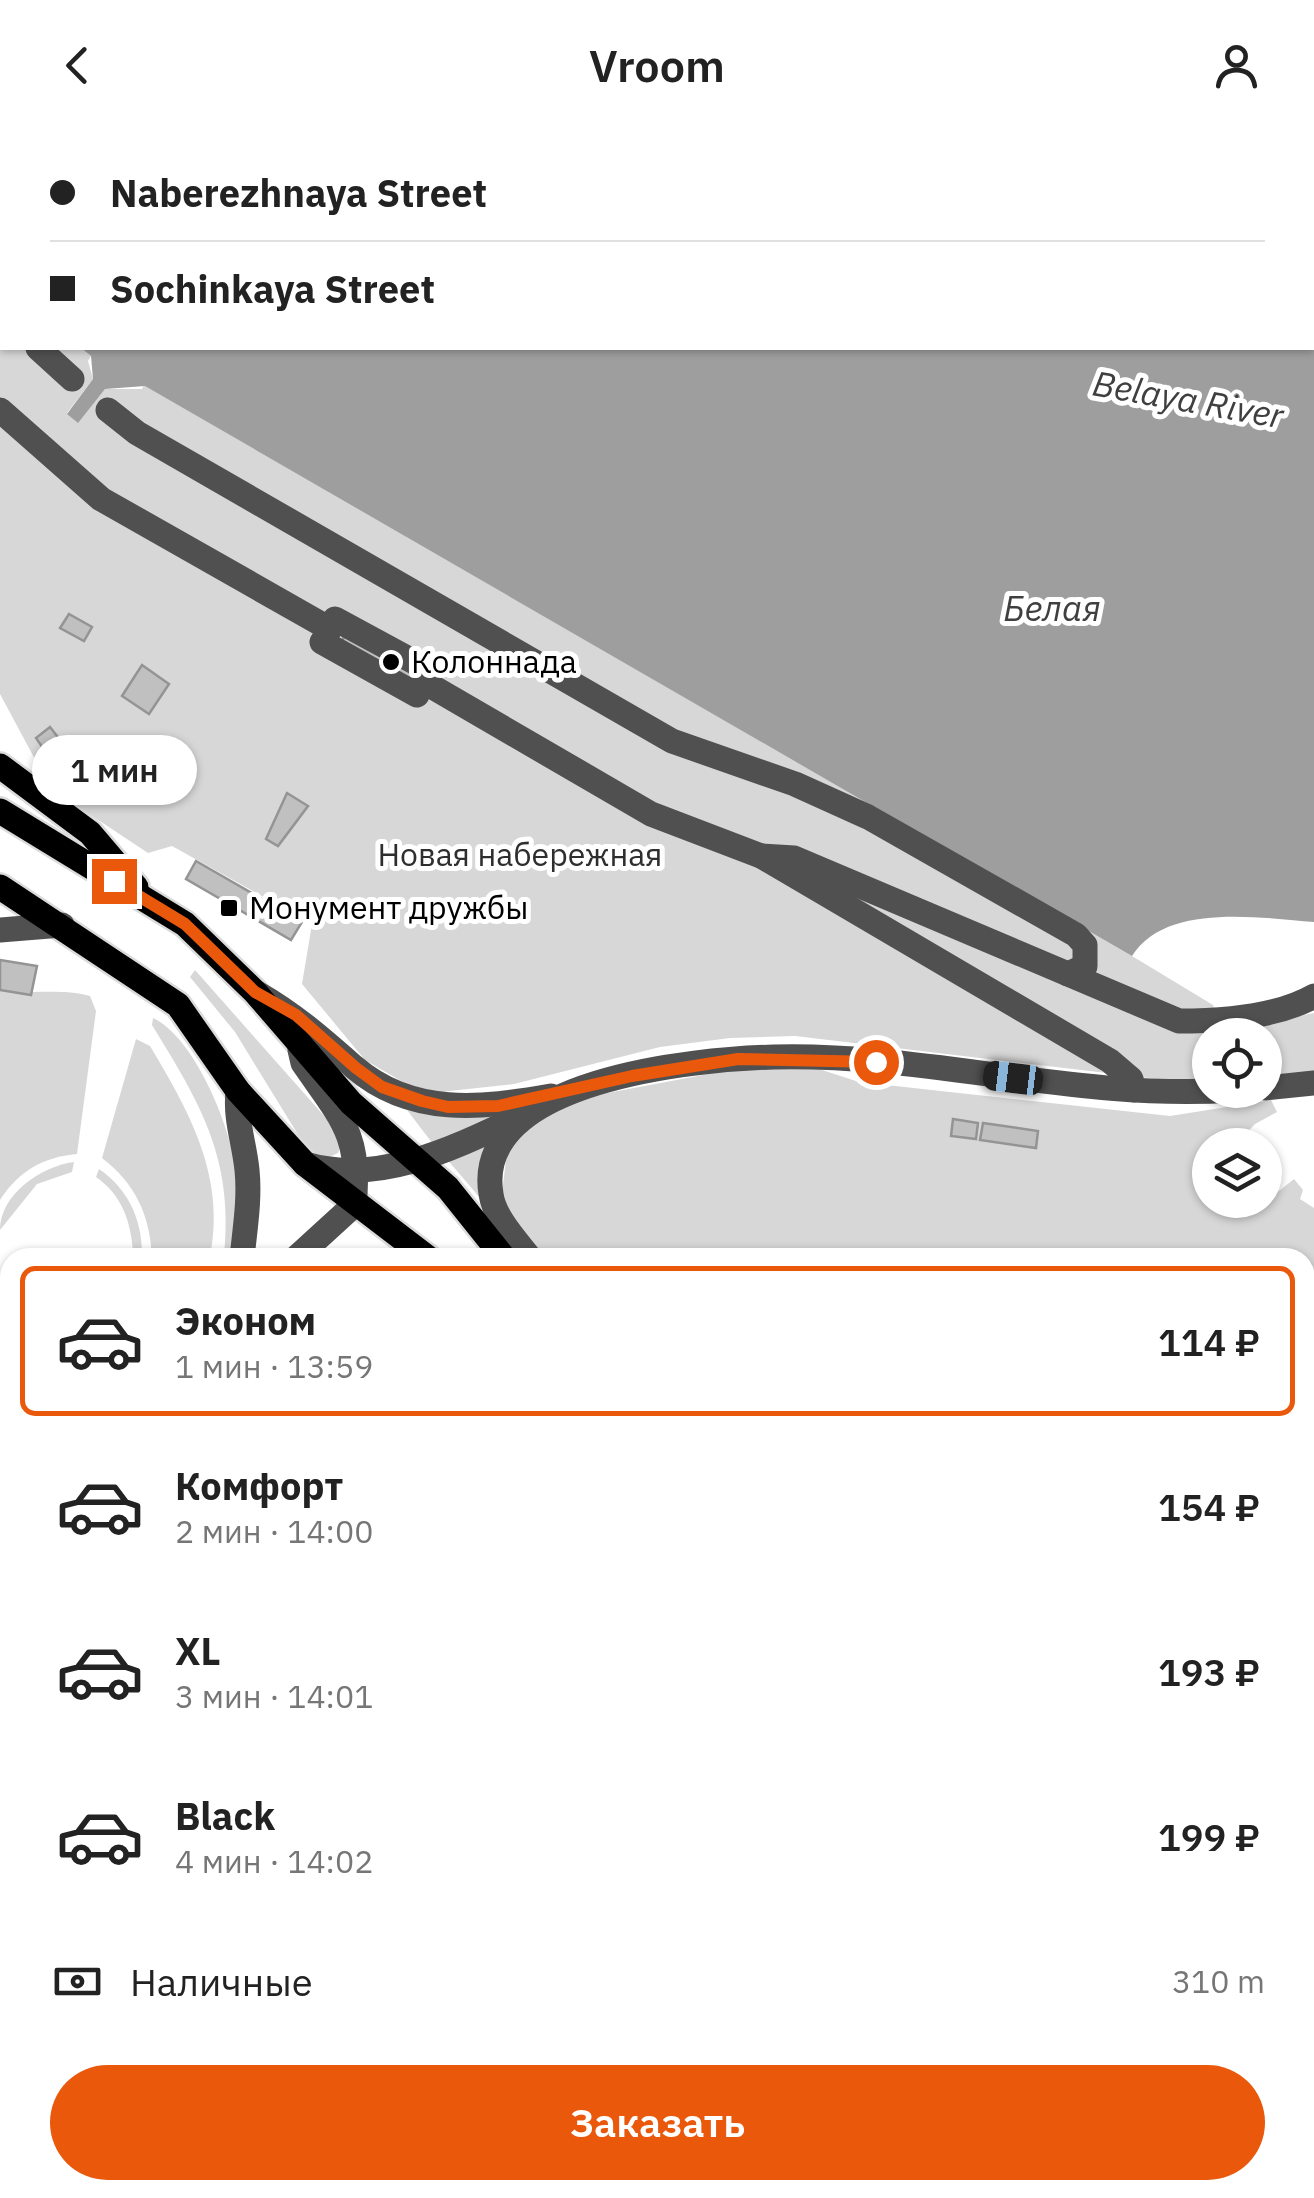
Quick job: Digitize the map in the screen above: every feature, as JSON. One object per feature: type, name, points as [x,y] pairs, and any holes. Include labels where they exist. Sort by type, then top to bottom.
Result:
[{"type":"main road","points":[[0,766],[90,833],[146,898]]},
{"type":"main road","points":[[0,811],[185,924],[255,992],[404,1163],[464,1206],[496,1248]]},
{"type":"main road","points":[[0,888],[178,1005],[238,1091],[354,1204],[414,1248]]},
{"type":"street","points":[[40,350],[72,379]]},
{"type":"street","points":[[0,410],[101,499],[636,807],[760,856],[1110,1061],[1132,1079],[1134,1090]]},
{"type":"street","points":[[108,410],[137,433],[672,741],[795,784],[868,817],[1076,935],[1085,944],[1086,966],[1068,974]]},
{"type":"street","points":[[760,856],[794,858],[1179,1021],[1209,1021],[1276,1009],[1314,996]]},
{"type":"street","points":[[0,930],[62,926]]},
{"type":"street","points":[[255,992],[296,1015],[382,1087],[422,1101],[472,1108],[546,1102]]},
{"type":"street","points":[[298,1042],[303,1063],[353,1138],[358,1170],[354,1204]]},
{"type":"street","points":[[307,1248],[354,1204],[361,1186],[404,1163],[546,1102],[687,1065],[774,1057],[876,1062],[1134,1090],[1192,1090]]},
{"type":"street","points":[[1282,1086],[1314,1083]]},
{"type":"street","points":[[238,1091],[235,1121],[247,1168],[243,1248]]},
{"type":"street","points":[[524,1248],[491,1196],[490,1178],[494,1156],[504,1136],[546,1102]]},
{"type":"street","points":[[315,1167],[347,1158],[353,1138]]},
{"type":"street","points":[[315,1167],[358,1170],[404,1163]]},
{"type":"green space","name":"Новая набережная","points":[[0,350],[84,350],[91,356],[88,361],[93,379],[67,413],[77,422],[105,389],[142,389],[144,385],[1132,956],[1213,1005],[1218,1018],[1192,1018],[1192,1079],[1157,1079],[795,1036],[730,1038],[660,1047],[514,1084],[440,1092],[408,1085],[365,1060],[302,984],[312,924],[172,846],[148,853],[59,794],[44,776],[0,694]]},
{"type":"green space","points":[[195,970],[326,1118],[341,1146],[338,1153],[320,1157],[305,1146],[235,1032],[190,977]]},
{"type":"green space","points":[[0,990],[90,996],[96,1011],[77,1154],[33,1167],[0,1200]]},
{"type":"green space","name":"Новая набережная","points":[[1314,1013],[1314,1072],[1282,1075],[1282,1019]]},
{"type":"green space","points":[[153,1018],[183,1044],[219,1109],[233,1153],[237,1182],[234,1248],[225,1248],[224,1191],[210,1135],[186,1082],[152,1025]]},
{"type":"green space","points":[[136,1039],[150,1046],[201,1147],[213,1200],[211,1248],[151,1248],[139,1202],[124,1179],[102,1158]]},
{"type":"green space","points":[[735,1069],[819,1069],[859,1082],[1170,1116],[1220,1108],[1275,1108],[1277,1112],[1251,1128],[1192,1128],[1192,1218],[1282,1218],[1282,1189],[1294,1179],[1303,1190],[1300,1199],[1314,1208],[1314,1248],[530,1248],[501,1201],[508,1144],[521,1130],[586,1097]]},
{"type":"green space","points":[[407,1110],[448,1115],[511,1111],[433,1144]]},
{"type":"green space","points":[[493,1136],[481,1199],[445,1157]]},
{"type":"green space","points":[[74,1162],[72,1172],[37,1184],[0,1230],[7,1205],[25,1184],[49,1169]]},
{"type":"green space","points":[[99,1169],[125,1195],[139,1229],[141,1248],[132,1248],[123,1210],[96,1177]]},
{"type":"water","name":"Белая","points":[[84,350],[1314,350],[1314,922],[1242,917],[1190,920],[1147,939],[1132,956],[145,386],[105,389],[78,423],[67,414],[93,379],[91,356]]},
{"type":"building","points":[[69,614],[92,627],[84,641],[60,628]]},
{"type":"building","name":"Колоннада","points":[[347,632],[420,673],[412,686],[340,644]]},
{"type":"building","points":[[142,665],[169,684],[149,714],[122,696]]},
{"type":"building","points":[[50,727],[60,740],[45,751],[36,738]]},
{"type":"building","points":[[287,793],[308,806],[278,846],[266,839]]},
{"type":"building","points":[[196,861],[302,922],[291,940],[186,879]]},
{"type":"building","points":[[0,960],[37,966],[31,995],[0,990]]},
{"type":"building","points":[[953,1119],[978,1123],[976,1139],[951,1136]]},
{"type":"building","points":[[983,1123],[1038,1131],[1036,1148],[980,1140]]},
{"type":"place","name":"Колоннада","points":[[391,662]]},
{"type":"place","name":"Монумент дружбы","points":[[229,908]]},
{"type":"route","points":[[114,881],[185,924],[255,992],[296,1015],[382,1087],[422,1101],[448,1107],[498,1106],[687,1065],[738,1059],[876,1062]]},
{"type":"water label","name":"Belaya River","points":[[1188,400]]}]
